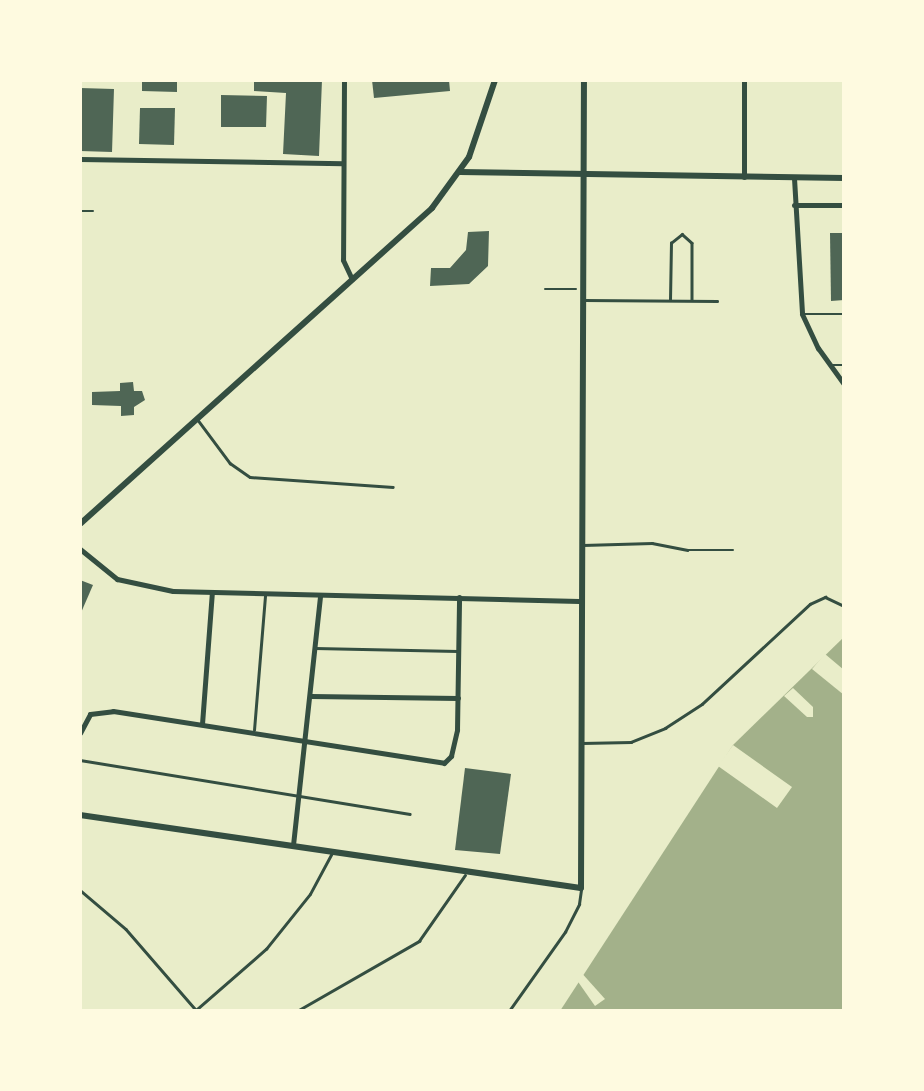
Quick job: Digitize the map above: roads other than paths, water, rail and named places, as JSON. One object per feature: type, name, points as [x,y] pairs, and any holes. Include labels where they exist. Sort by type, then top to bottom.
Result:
[{"type":"street","points":[[344,80],[343,260],[352,278]]},
{"type":"street","points":[[80,524],[432,208],[460,172],[478,136],[495,80]]},
{"type":"street","points":[[80,816],[581,888],[584,80]]},
{"type":"street","points":[[744,80],[744,177]]},
{"type":"street","points":[[80,159],[343,163]]},
{"type":"street","points":[[460,172],[844,178]]},
{"type":"street","points":[[794,178],[802,314],[844,384]]},
{"type":"street","points":[[794,204],[844,205]]},
{"type":"street","points":[[80,549],[107,574],[131,585],[264,595],[580,602]]},
{"type":"street","points":[[202,724],[212,592]]},
{"type":"street","points":[[293,845],[320,595]]},
{"type":"street","points":[[80,733],[83,721],[100,711],[444,763],[455,744],[459,597]]},
{"type":"street","points":[[310,696],[458,698]]},
{"type":"lane","points":[[670,300],[671,243],[682,234],[692,243],[692,300]]},
{"type":"lane","points":[[582,300],[716,301]]},
{"type":"lane","points":[[802,314],[844,314]]},
{"type":"lane","points":[[830,365],[844,365]]},
{"type":"lane","points":[[197,419],[230,463],[250,478],[393,486]]},
{"type":"lane","points":[[581,545],[652,543],[687,550],[733,550]]},
{"type":"lane","points":[[254,732],[264,595]]},
{"type":"lane","points":[[581,743],[630,742],[665,728],[702,704],[810,604],[825,597],[844,606]]},
{"type":"lane","points":[[315,648],[458,651]]},
{"type":"lane","points":[[80,760],[410,814]]},
{"type":"lane","points":[[80,890],[126,928],[196,1010],[266,948],[310,894],[332,852]]},
{"type":"lane","points":[[297,1011],[419,941],[465,873]]},
{"type":"lane","points":[[509,1011],[566,932],[580,904],[581,888]]}]
